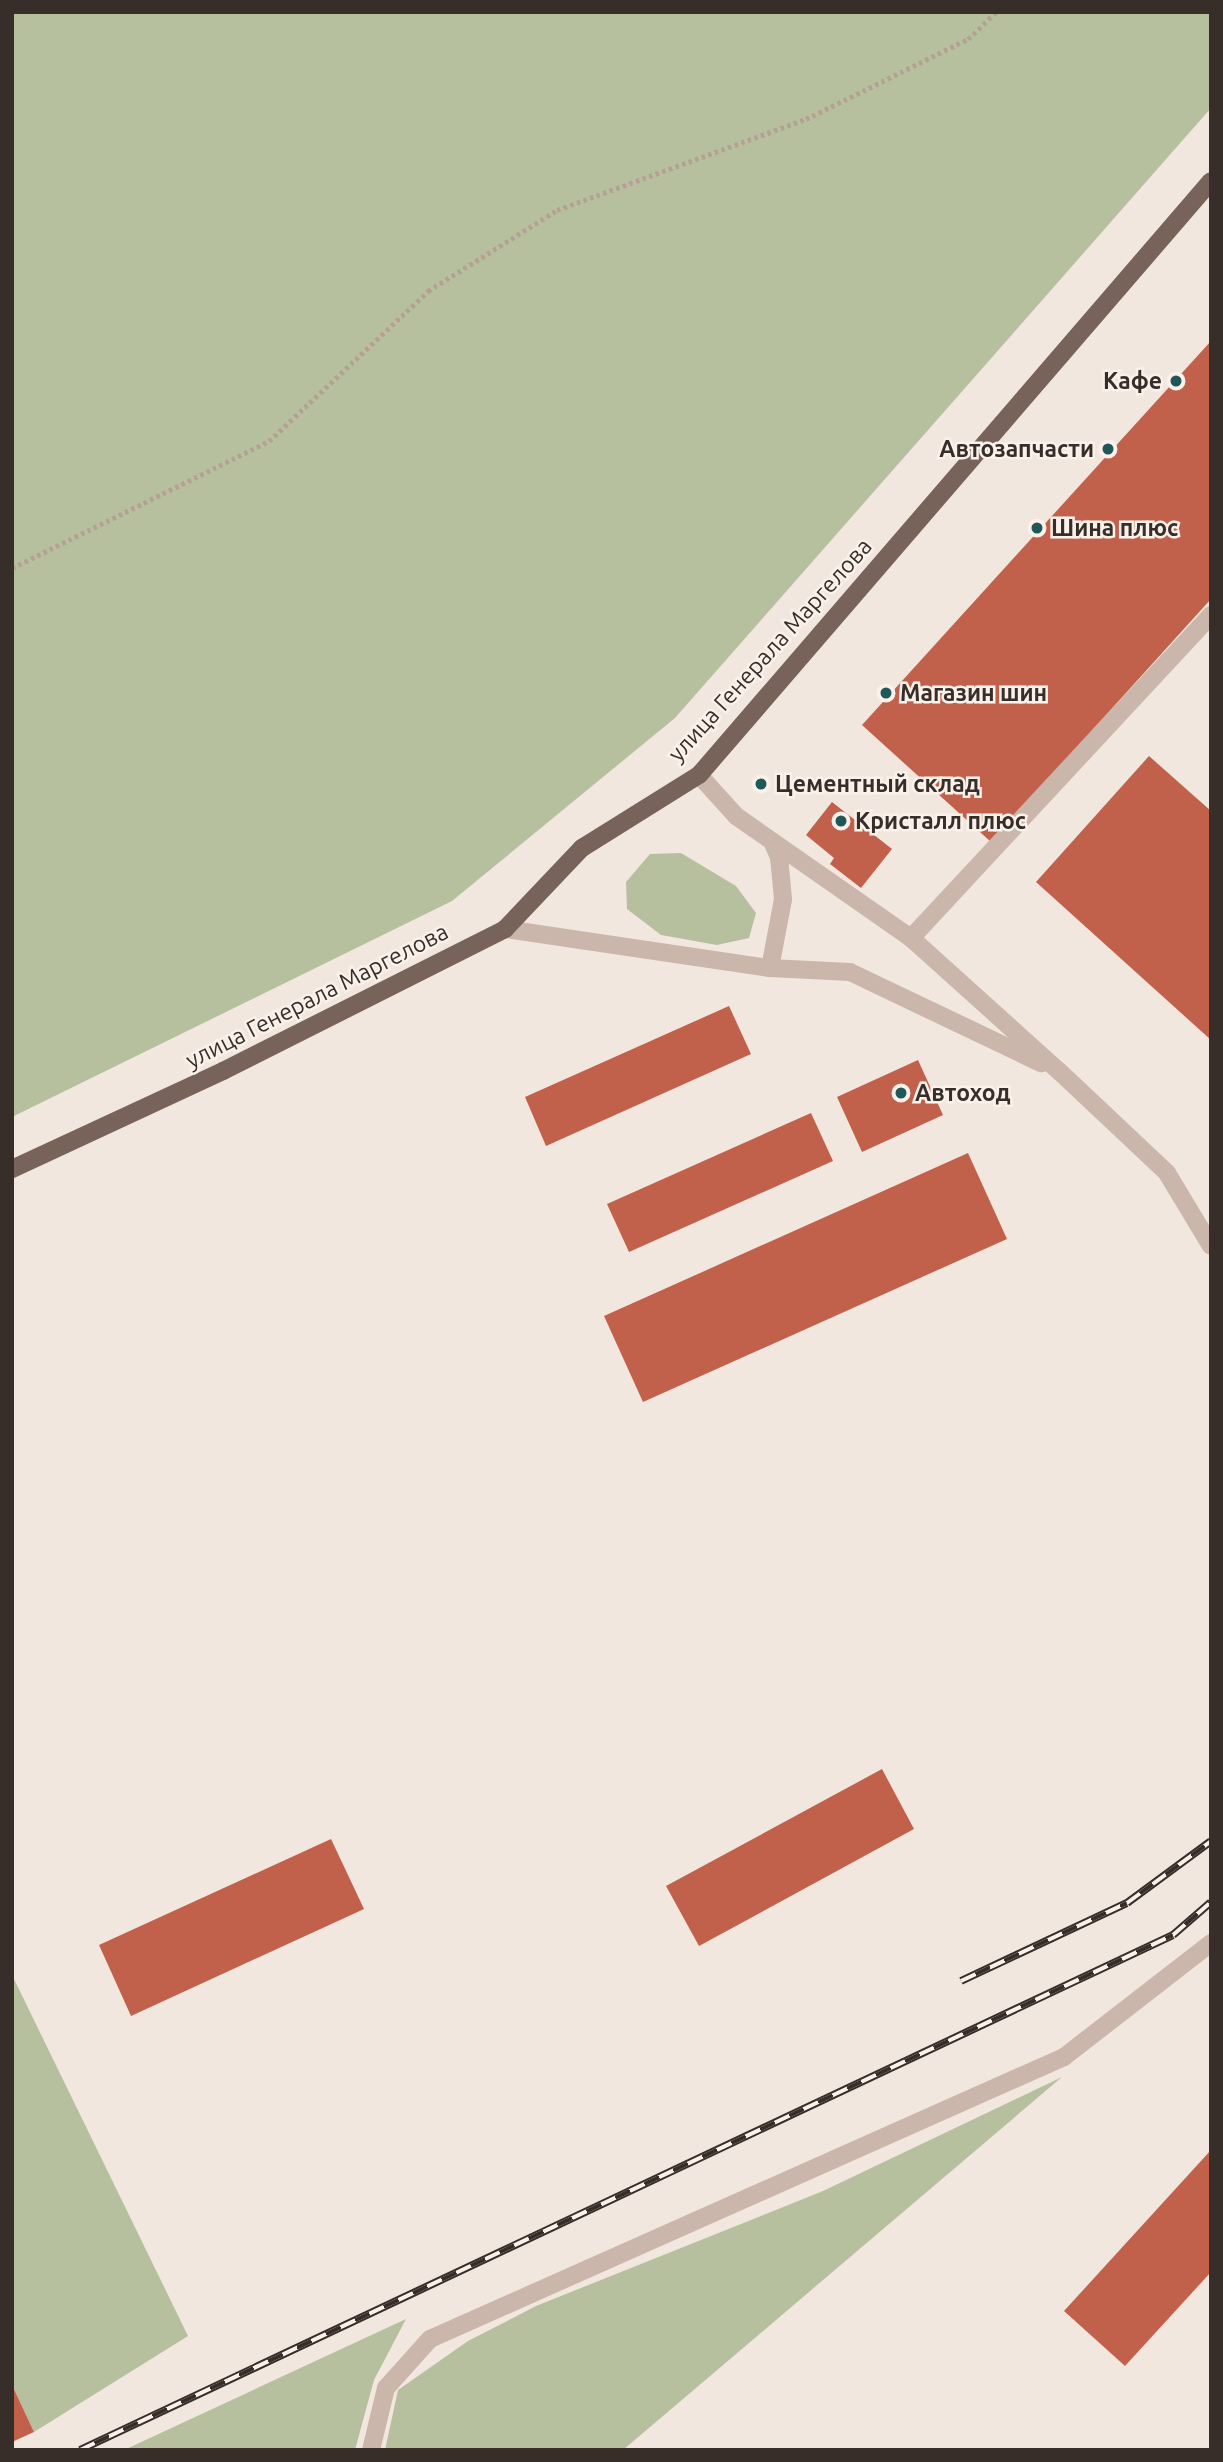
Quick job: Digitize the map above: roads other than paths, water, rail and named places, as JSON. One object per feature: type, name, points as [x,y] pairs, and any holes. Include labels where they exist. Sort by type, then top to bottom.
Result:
[{"type":"main road","name":"улица Генерала Маргелова","points":[[12,1168],[223,1071],[505,929],[582,848],[699,775],[1211,181]]},
{"type":"street","points":[[911,938],[1211,615]]},
{"type":"street","points":[[699,775],[736,816],[911,938],[1060,1072],[1167,1173],[1211,1246]]},
{"type":"street","points":[[770,968],[783,899],[779,857],[772,841]]},
{"type":"street","points":[[505,929],[770,968],[849,972],[1060,1072]]},
{"type":"street","points":[[371,2450],[386,2388],[430,2339],[1064,2057],[1211,1943]]},
{"type":"railway","points":[[961,1981],[1127,1903],[1211,1841]]},
{"type":"railway","points":[[80,2450],[1173,1935],[1211,1902]]},
{"type":"place","name":"Кафе","points":[[1176,381]]},
{"type":"place","name":"Автозапчасти","points":[[1108,449]]},
{"type":"place","name":"Шина плюс","points":[[1037,528]]},
{"type":"place","name":"Магазин шин","points":[[886,693]]},
{"type":"place","name":"Цементный склад","points":[[761,784]]},
{"type":"place","name":"Кристалл плюс","points":[[841,821]]},
{"type":"place","name":"Автоход","points":[[901,1093]]}]
